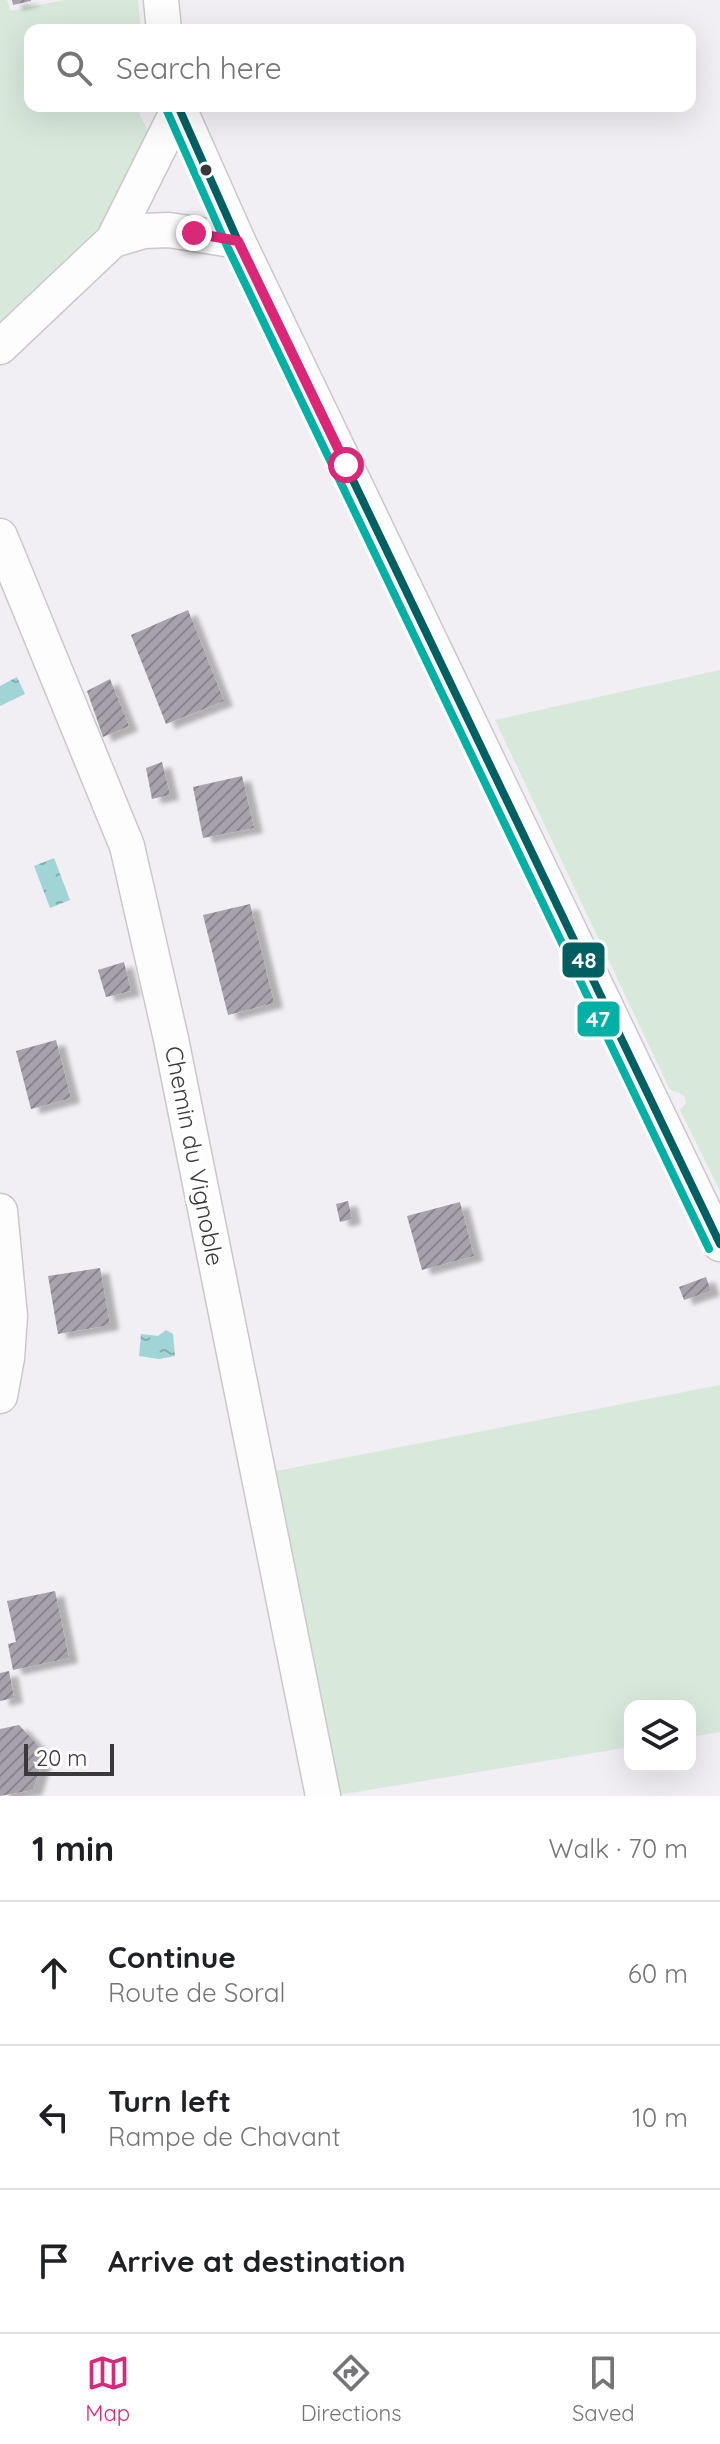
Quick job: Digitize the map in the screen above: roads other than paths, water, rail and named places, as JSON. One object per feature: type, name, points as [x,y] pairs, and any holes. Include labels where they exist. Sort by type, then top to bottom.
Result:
[{"type":"street","points":[[161,0],[163,24]]},
{"type":"street","points":[[0,347],[113,240],[177,112]]},
{"type":"street","points":[[181,112],[238,241],[720,1244]]},
{"type":"street","points":[[113,240],[144,231],[169,230],[238,241]]},
{"type":"street","name":"Chemin du Vignoble","points":[[0,536],[127,846],[171,1039],[323,1796]]},
{"type":"street","points":[[0,1211],[10,1316],[0,1396]]},
{"type":"water","points":[[17,677],[25,694],[0,706],[0,686]]},
{"type":"water","points":[[54,858],[70,900],[50,908],[34,866]]},
{"type":"water","points":[[166,1330],[173,1334],[175,1356],[159,1359],[139,1356],[141,1334],[158,1336]]}]
